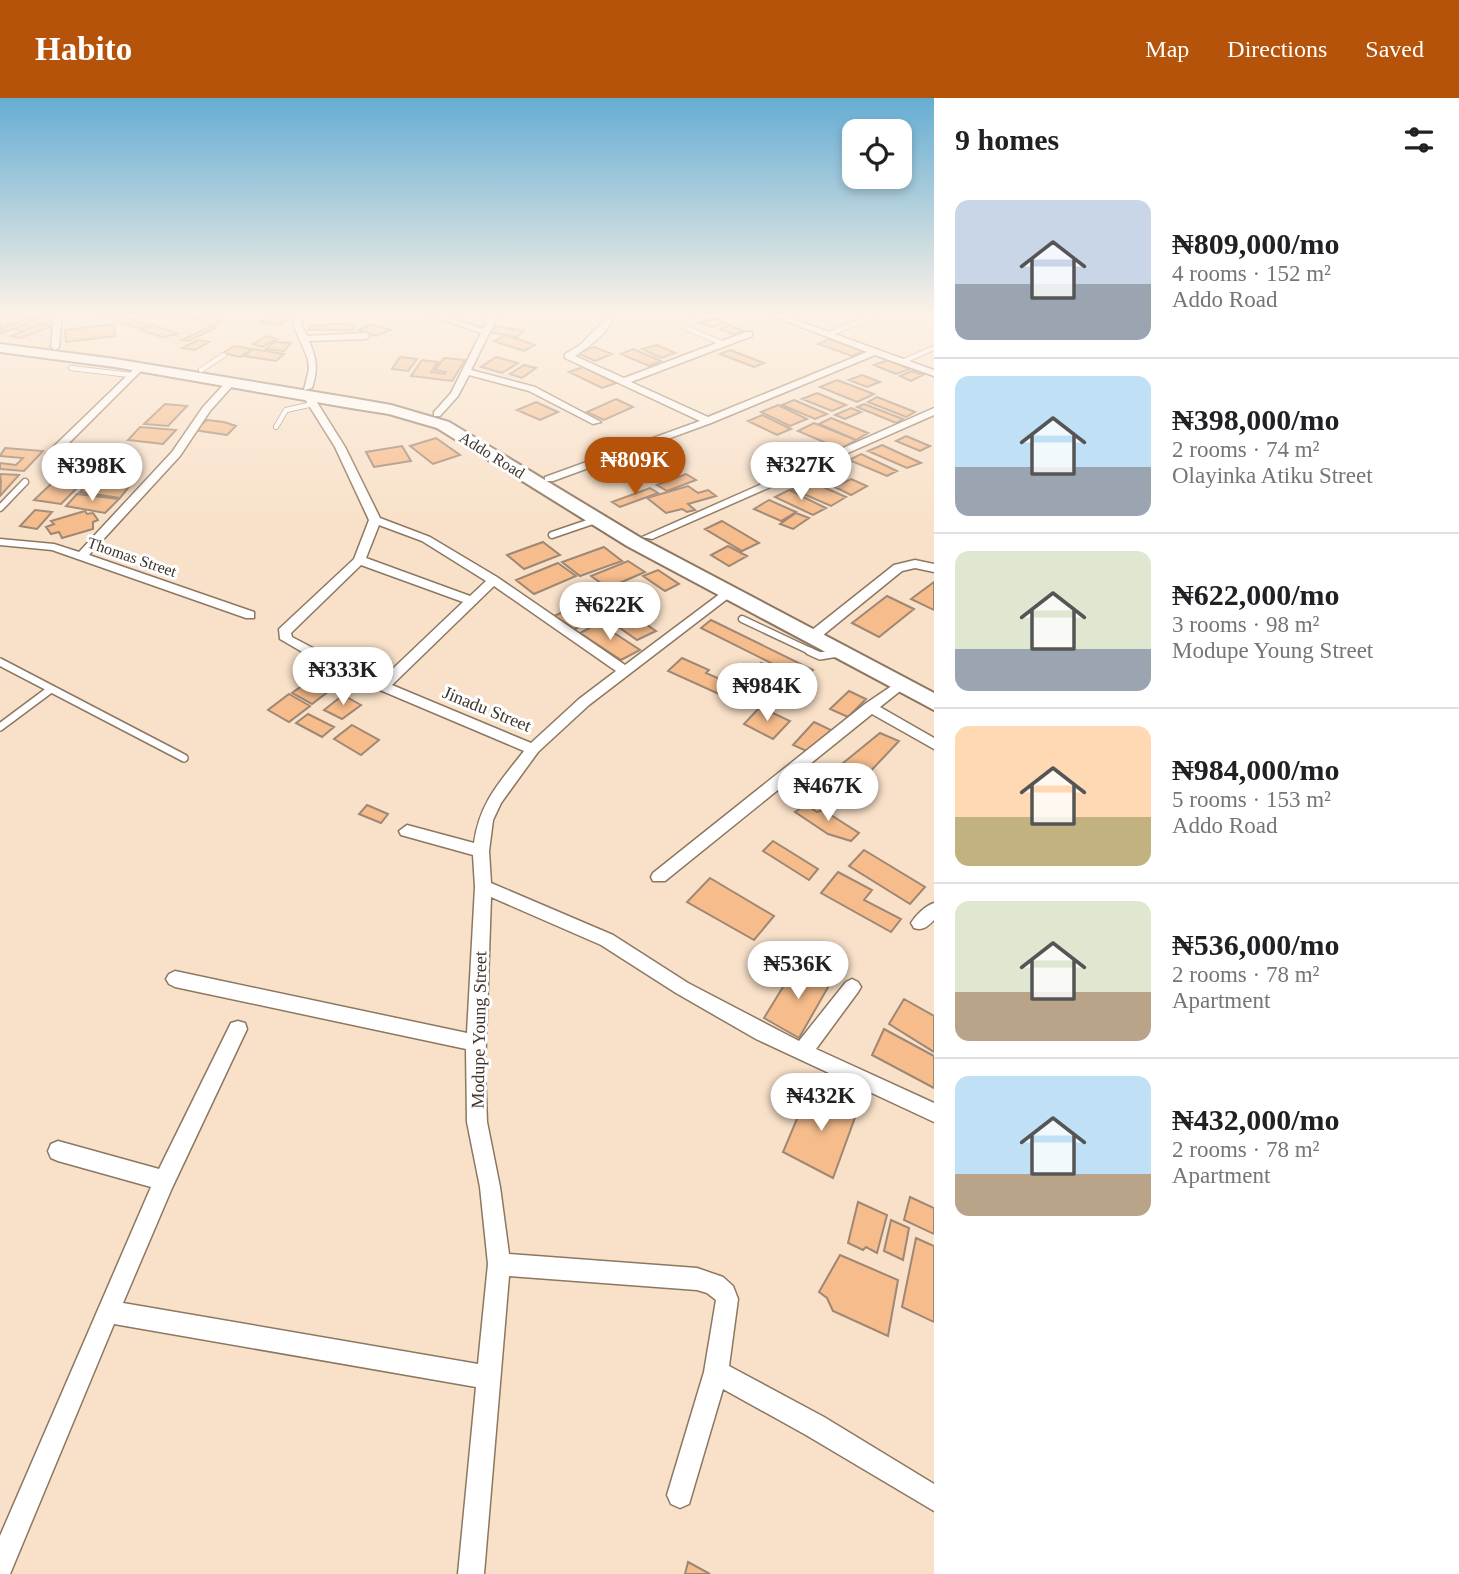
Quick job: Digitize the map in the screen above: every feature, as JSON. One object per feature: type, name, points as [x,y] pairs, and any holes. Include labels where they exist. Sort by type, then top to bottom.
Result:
[{"type":"main road","name":"Addo Road","points":[[235,384],[391,410],[443,425],[596,520],[729,593],[934,690]]},
{"type":"main road","name":"Addo Road","points":[[259,384],[310,396],[437,414],[489,440],[549,479],[934,704]]},
{"type":"street","points":[[50,456],[122,384]]},
{"type":"street","points":[[82,556],[176,454],[206,409],[229,384]]},
{"type":"street","points":[[311,384],[310,396],[340,447],[376,520],[426,539],[493,580],[624,670]]},
{"type":"street","points":[[437,414],[455,394],[460,384]]},
{"type":"street","points":[[514,384],[533,389],[596,422]]},
{"type":"street","points":[[631,384],[708,421]]},
{"type":"street","points":[[549,479],[708,421],[798,384]]},
{"type":"street","points":[[648,537],[934,411]]},
{"type":"street","points":[[376,520],[359,560],[470,600]]},
{"type":"street","name":"Thomas Street","points":[[0,542],[54,547],[250,615]]},
{"type":"street","name":"Jinadu Street","points":[[359,560],[288,628],[284,635],[298,647],[383,687],[533,749]]},
{"type":"street","points":[[817,634],[898,568],[915,564],[934,568]]},
{"type":"street","points":[[383,687],[493,580]]},
{"type":"street","name":"Modupe Young Street","points":[[471,1574],[499,1264],[490,1187],[477,1122],[475,1042],[483,887],[481,851],[485,820],[494,801],[533,749],[583,702],[729,593]]},
{"type":"street","points":[[659,877],[899,685]]},
{"type":"street","points":[[870,707],[934,744]]},
{"type":"street","points":[[407,831],[481,851]]},
{"type":"street","points":[[483,887],[607,940],[682,988],[763,1033],[934,1113]]},
{"type":"street","points":[[920,923],[934,909]]},
{"type":"street","points":[[175,979],[475,1042]]},
{"type":"street","points":[[803,1051],[852,987]]},
{"type":"street","points":[[0,1567],[164,1181],[238,1029]]},
{"type":"street","points":[[58,1151],[164,1181]]},
{"type":"street","points":[[499,1264],[696,1279],[720,1288],[727,1299],[716,1372],[680,1495]]},
{"type":"street","points":[[108,1312],[488,1377]]},
{"type":"street","points":[[716,1372],[815,1426],[934,1498]]},
{"type":"lane","points":[[276,427],[286,410],[310,396]]},
{"type":"lane","points":[[0,508],[25,482]]},
{"type":"lane","points":[[552,535],[596,520]]},
{"type":"lane","points":[[742,619],[820,656],[841,652]]},
{"type":"lane","points":[[0,662],[184,758]]},
{"type":"lane","points":[[0,727],[51,689]]},
{"type":"building","points":[[594,384],[614,384],[602,388]]},
{"type":"building","points":[[828,384],[847,384],[874,394],[857,402],[820,387]]},
{"type":"building","points":[[817,393],[846,405],[832,411],[802,399]]},
{"type":"building","points":[[877,397],[915,412],[906,417],[868,402]]},
{"type":"building","points":[[616,399],[633,407],[604,420],[587,412]]},
{"type":"building","points":[[794,400],[827,414],[815,419],[782,405]]},
{"type":"building","points":[[536,402],[558,412],[540,420],[517,410]]},
{"type":"building","points":[[165,404],[187,406],[168,426],[144,424]]},
{"type":"building","points":[[864,404],[903,419],[896,423],[857,407]]},
{"type":"building","points":[[778,405],[807,419],[790,426],[761,412]]},
{"type":"building","points":[[851,408],[861,412],[845,419],[835,415]]},
{"type":"building","points":[[762,415],[791,429],[777,435],[748,421]]},
{"type":"building","points":[[831,418],[868,433],[856,440],[819,424]]},
{"type":"building","points":[[207,420],[236,426],[227,435],[194,430]]},
{"type":"building","points":[[814,423],[856,440],[840,449],[798,431]]},
{"type":"building","points":[[140,427],[176,430],[163,444],[128,440]]},
{"type":"building","points":[[906,436],[930,446],[920,451],[896,441]]},
{"type":"building","points":[[436,438],[460,455],[433,464],[410,446]]},
{"type":"building","points":[[882,445],[921,463],[907,468],[868,451]]},
{"type":"building","points":[[402,446],[411,461],[374,467],[366,452]]},
{"type":"building","points":[[5,448],[43,451],[24,471],[0,469],[0,463],[16,465],[23,458],[0,456]]},
{"type":"building","points":[[861,454],[897,471],[887,476],[849,460]]},
{"type":"building","points":[[104,464],[140,470],[127,482],[92,476]]},
{"type":"building","points":[[62,472],[92,476],[79,486],[52,482]]},
{"type":"building","points":[[0,474],[19,475],[0,496],[1,482]]},
{"type":"building","points":[[686,474],[696,480],[667,491],[657,485]]},
{"type":"building","points":[[95,478],[131,484],[120,498],[80,492]]},
{"type":"building","points":[[851,479],[867,486],[851,495],[835,487]]},
{"type":"building","points":[[807,480],[846,497],[831,506],[792,489]]},
{"type":"building","points":[[52,483],[79,486],[61,504],[34,500]]},
{"type":"building","points":[[688,486],[698,493],[708,490],[716,496],[688,504],[695,510],[687,512],[682,509],[666,513],[647,498]]},
{"type":"building","points":[[650,488],[658,493],[620,507],[612,502]]},
{"type":"building","points":[[789,490],[826,508],[813,515],[775,497]]},
{"type":"building","points":[[77,494],[119,499],[105,513],[66,506]]},
{"type":"building","points":[[769,500],[796,512],[781,521],[754,509]]},
{"type":"building","points":[[35,510],[52,512],[37,529],[20,526]]},
{"type":"building","points":[[85,511],[87,514],[93,513],[98,520],[93,522],[93,529],[62,538],[59,532],[51,534],[46,527],[54,524],[51,521]]},
{"type":"building","points":[[796,513],[809,518],[793,529],[780,524]]},
{"type":"building","points":[[722,521],[759,543],[742,551],[705,529]]},
{"type":"building","points":[[543,542],[560,555],[524,569],[507,555]]},
{"type":"building","points":[[728,546],[747,556],[729,566],[711,555]]},
{"type":"building","points":[[604,547],[622,561],[580,576],[562,562]]},
{"type":"building","points":[[628,561],[645,572],[608,588],[591,576]]},
{"type":"building","points":[[558,563],[576,576],[534,594],[516,580]]},
{"type":"building","points":[[658,570],[679,584],[665,591],[643,576]]},
{"type":"building","points":[[934,582],[934,610],[911,599]]},
{"type":"building","points":[[887,596],[914,609],[879,637],[852,623]]},
{"type":"building","points":[[576,606],[595,619],[573,630],[554,616]]},
{"type":"building","points":[[621,607],[656,631],[637,640],[603,616]]},
{"type":"building","points":[[711,620],[813,670],[803,679],[701,628]]},
{"type":"building","points":[[599,623],[640,650],[621,660],[580,633]]},
{"type":"building","points":[[682,658],[729,683],[719,694],[668,671]]},
{"type":"building","points":[[761,663],[816,689],[801,704],[745,677]]},
{"type":"building","points":[[313,678],[333,688],[312,704],[292,693]]},
{"type":"building","points":[[849,691],[866,699],[848,717],[830,709]]},
{"type":"building","points":[[289,694],[310,706],[289,722],[268,710]]},
{"type":"building","points":[[343,695],[361,705],[342,719],[324,710]]},
{"type":"building","points":[[760,707],[790,721],[773,739],[744,724]]},
{"type":"building","points":[[308,714],[334,727],[322,737],[296,723]]},
{"type":"building","points":[[814,722],[831,730],[811,753],[793,745]]},
{"type":"building","points":[[352,725],[379,740],[361,755],[334,739]]},
{"type":"building","points":[[880,733],[899,741],[866,776],[843,763]]},
{"type":"building","points":[[367,805],[388,814],[381,823],[359,814]]},
{"type":"building","points":[[806,805],[817,812],[823,810],[859,833],[851,841],[828,834],[795,812]]},
{"type":"building","points":[[773,841],[818,869],[809,880],[763,851]]},
{"type":"building","points":[[864,850],[925,887],[910,904],[849,866]]},
{"type":"building","points":[[838,872],[872,890],[864,900],[901,919],[891,932],[821,893]]},
{"type":"building","points":[[710,878],[774,916],[754,940],[687,902]]},
{"type":"building","points":[[797,964],[831,982],[799,1038],[764,1018]]},
{"type":"building","points":[[904,999],[934,1016],[934,1052],[889,1024]]},
{"type":"building","points":[[884,1029],[934,1056],[934,1088],[872,1055]]},
{"type":"building","points":[[810,1088],[857,1112],[833,1178],[783,1152]]},
{"type":"building","points":[[910,1197],[934,1208],[934,1234],[904,1220]]},
{"type":"building","points":[[858,1202],[887,1215],[877,1253],[848,1243]]},
{"type":"building","points":[[891,1220],[909,1228],[903,1260],[884,1251]]},
{"type":"building","points":[[916,1238],[934,1246],[934,1322],[902,1307]]},
{"type":"building","points":[[840,1255],[898,1280],[888,1336],[833,1311],[827,1298],[819,1292]]},
{"type":"building","points":[[688,1562],[710,1574],[685,1574]]}]
